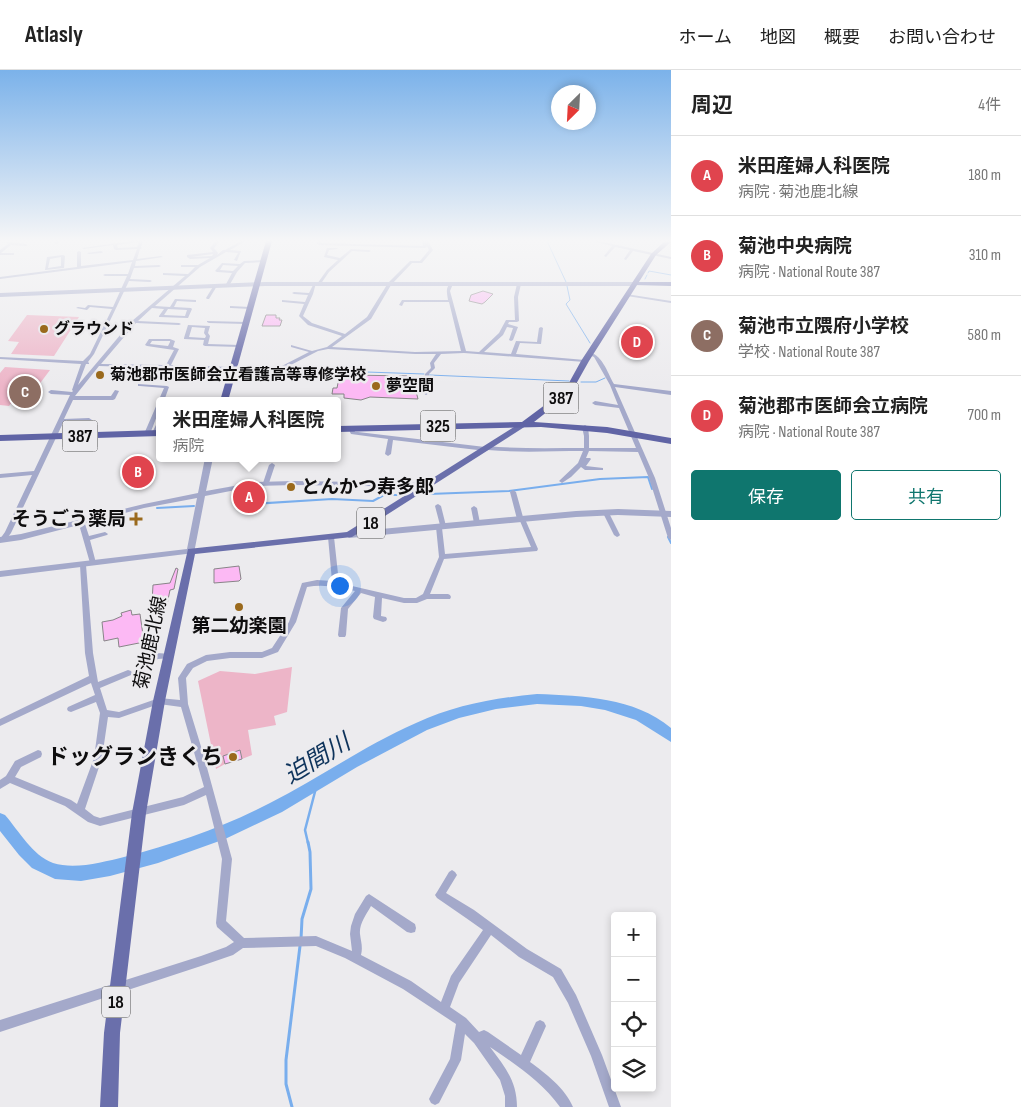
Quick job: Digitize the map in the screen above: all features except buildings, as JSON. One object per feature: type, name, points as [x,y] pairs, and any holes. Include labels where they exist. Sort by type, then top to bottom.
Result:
[{"type":"highway","points":[[225,397],[256,289]]},
{"type":"highway","name":"387","points":[[525,424],[552,406],[568,391],[587,357],[631,289]]},
{"type":"highway","name":"325","points":[[341,429],[525,424],[585,427],[671,441]]},
{"type":"highway","name":"387","points":[[0,438],[154,434]]},
{"type":"main road","name":"18","points":[[191,551],[349,535],[525,424]]},
{"type":"main road","name":"菊池鹿北線","points":[[109,1107],[110,1069],[117,989],[130,898],[139,813],[159,701],[191,551]]},
{"type":"street","points":[[0,295],[137,289]]},
{"type":"street","points":[[73,395],[134,322],[171,289]]},
{"type":"street","points":[[208,298],[213,289]]},
{"type":"street","points":[[314,289],[301,316],[304,321],[344,335]]},
{"type":"street","points":[[328,348],[369,318],[386,289]]},
{"type":"street","points":[[449,289],[464,352]]},
{"type":"street","points":[[480,353],[497,337],[508,321],[517,321],[516,296],[518,289]]},
{"type":"street","points":[[1,541],[37,474],[73,395],[84,363],[92,354],[122,290]]},
{"type":"street","points":[[294,293],[312,294]]},
{"type":"street","points":[[627,295],[671,302]]},
{"type":"street","points":[[151,307],[169,308],[190,310],[186,317],[161,316],[169,308],[176,300],[195,301]]},
{"type":"street","points":[[283,301],[306,303]]},
{"type":"street","points":[[400,304],[404,301],[451,301]]},
{"type":"street","points":[[78,308],[87,309],[88,306],[114,308]]},
{"type":"street","points":[[231,307],[250,308]]},
{"type":"street","points":[[203,317],[213,318],[210,322],[246,323]]},
{"type":"street","points":[[134,322],[179,324]]},
{"type":"street","points":[[152,331],[158,323]]},
{"type":"street","points":[[168,332],[173,324]]},
{"type":"street","points":[[506,325],[516,327],[511,340]]},
{"type":"street","points":[[207,339],[186,338],[190,326],[208,327],[206,332],[207,339],[205,345],[240,346]]},
{"type":"street","points":[[497,337],[518,342],[538,343],[541,328]]},
{"type":"street","points":[[163,374],[177,349],[147,345],[151,340],[170,340],[172,341],[170,348]]},
{"type":"street","points":[[513,356],[518,342]]},
{"type":"street","points":[[293,346],[312,352]]},
{"type":"street","points":[[0,358],[98,364],[272,370],[312,352],[328,348],[415,353],[464,352],[513,356],[596,356],[612,385],[667,514],[671,538]]},
{"type":"street","points":[[426,392],[427,374],[433,368],[432,362],[439,353]]},
{"type":"street","points":[[140,385],[167,387],[163,397]]},
{"type":"street","points":[[612,385],[671,393]]},
{"type":"street","points":[[51,392],[113,398],[117,391]]},
{"type":"street","points":[[595,403],[621,406]]},
{"type":"street","points":[[61,422],[89,420]]},
{"type":"street","points":[[585,427],[589,449],[583,466],[585,468],[601,469]]},
{"type":"street","points":[[351,428],[354,433],[487,449],[639,450]]},
{"type":"street","points":[[388,454],[391,438]]},
{"type":"street","points":[[562,481],[578,466],[589,449]]},
{"type":"street","points":[[0,574],[191,551],[209,462]]},
{"type":"street","points":[[266,483],[272,465]]},
{"type":"street","points":[[0,476],[37,474]]},
{"type":"street","points":[[1,541],[202,494],[266,483],[430,485]]},
{"type":"street","points":[[442,557],[536,549],[521,519],[513,492]]},
{"type":"street","points":[[242,943],[220,923],[226,858],[199,752],[184,704],[183,674],[190,666],[206,658],[230,655],[262,655],[275,650],[292,622],[304,585],[316,582],[336,584],[379,595],[418,602],[426,596],[442,557],[438,506]]},
{"type":"street","points":[[474,508],[477,523]]},
{"type":"street","points":[[349,535],[606,513],[667,514]]},
{"type":"street","points":[[606,513],[617,535]]},
{"type":"street","points":[[81,521],[93,564]]},
{"type":"street","points":[[86,539],[105,534]]},
{"type":"street","points":[[330,537],[336,584]]},
{"type":"street","points":[[80,810],[98,758],[104,713],[89,653],[83,565]]},
{"type":"street","points":[[342,636],[345,608],[360,590]]},
{"type":"street","points":[[379,595],[377,617],[383,619]]},
{"type":"street","points":[[426,596],[448,597]]},
{"type":"street","points":[[143,662],[157,656],[168,656]]},
{"type":"street","points":[[0,723],[95,682],[128,673]]},
{"type":"street","points":[[71,709],[99,697]]},
{"type":"street","points":[[104,713],[119,715],[159,701],[184,704]]},
{"type":"street","points":[[38,754],[18,764],[4,782],[80,810],[91,819],[100,822],[184,801],[208,789]]},
{"type":"street","points":[[452,876],[440,895],[470,914],[523,954],[557,973],[572,999],[596,1055],[615,1107]]},
{"type":"street","points":[[354,957],[358,944],[354,933],[356,924],[369,899],[412,928]]},
{"type":"street","points":[[444,1009],[455,980],[489,929]]},
{"type":"street","points":[[0,1026],[229,951],[242,943],[316,941],[354,957],[407,985],[462,1022],[478,1039],[505,1077],[511,1096],[511,1107]]},
{"type":"street","points":[[435,1099],[455,1060],[462,1022]]},
{"type":"street","points":[[523,1064],[540,1026]]},
{"type":"street","points":[[478,1039],[484,1036],[508,1052],[557,1093],[567,1107]]},
{"type":"shaded area","name":"グラウンド","points":[[27,315],[79,317],[54,356],[11,354],[19,342],[8,341]]},
{"type":"shaded area","name":"グラウンド","points":[[5,367],[50,370],[26,402],[12,402],[9,406],[0,405],[0,373]]},
{"type":"shaded area","points":[[292,667],[287,712],[274,716],[276,725],[248,730],[252,755],[242,759],[240,750],[223,756],[225,764],[216,769],[198,681],[220,671],[255,674]]},
{"type":"waterway","points":[[568,289],[570,300],[566,304],[590,343]]},
{"type":"waterway","points":[[280,369],[424,374]]},
{"type":"waterway","points":[[429,375],[569,381]]},
{"type":"waterway","points":[[581,382],[596,382],[605,378]]},
{"type":"waterway","points":[[429,494],[509,491],[600,479],[648,477],[652,489]]},
{"type":"waterway","points":[[233,503],[252,504],[332,499],[373,501],[384,495],[408,495]]},
{"type":"waterway","points":[[157,508],[194,506]]},
{"type":"waterway","points":[[668,537],[671,543]]},
{"type":"waterway","name":"迫間川","points":[[0,820],[24,850],[46,868],[63,873],[90,872],[158,856],[220,833],[277,807],[352,762],[422,726],[458,712],[496,703],[537,699],[581,701],[605,705],[629,711],[651,721],[671,736]]},
{"type":"waterway","points":[[308,843],[305,830],[317,784]]},
{"type":"waterway","points":[[301,939],[302,919],[311,889],[308,842]]},
{"type":"waterway","points":[[292,1107],[286,1084],[286,1060],[300,946]]},
{"type":"place","name":"グラウンド","points":[[44,329]]},
{"type":"place","name":"菊池郡市医師会立病院","points":[[637,342]]},
{"type":"place","name":"菊池郡市医師会立看護高等専修学校","points":[[100,375]]},
{"type":"place","name":"夢空間","points":[[376,386]]},
{"type":"place","name":"菊池市立隈府小学校","points":[[25,392]]},
{"type":"place","name":"菊池中央病院","points":[[138,472]]},
{"type":"place","name":"とんかつ寿多郎","points":[[291,487]]},
{"type":"place","name":"米田産婦人科医院","points":[[249,497]]},
{"type":"place","name":"そうごう薬局","points":[[136,519]]},
{"type":"place","name":"第二幼楽園","points":[[239,607]]},
{"type":"place","name":"ドッグランきくち","points":[[233,757]]}]
